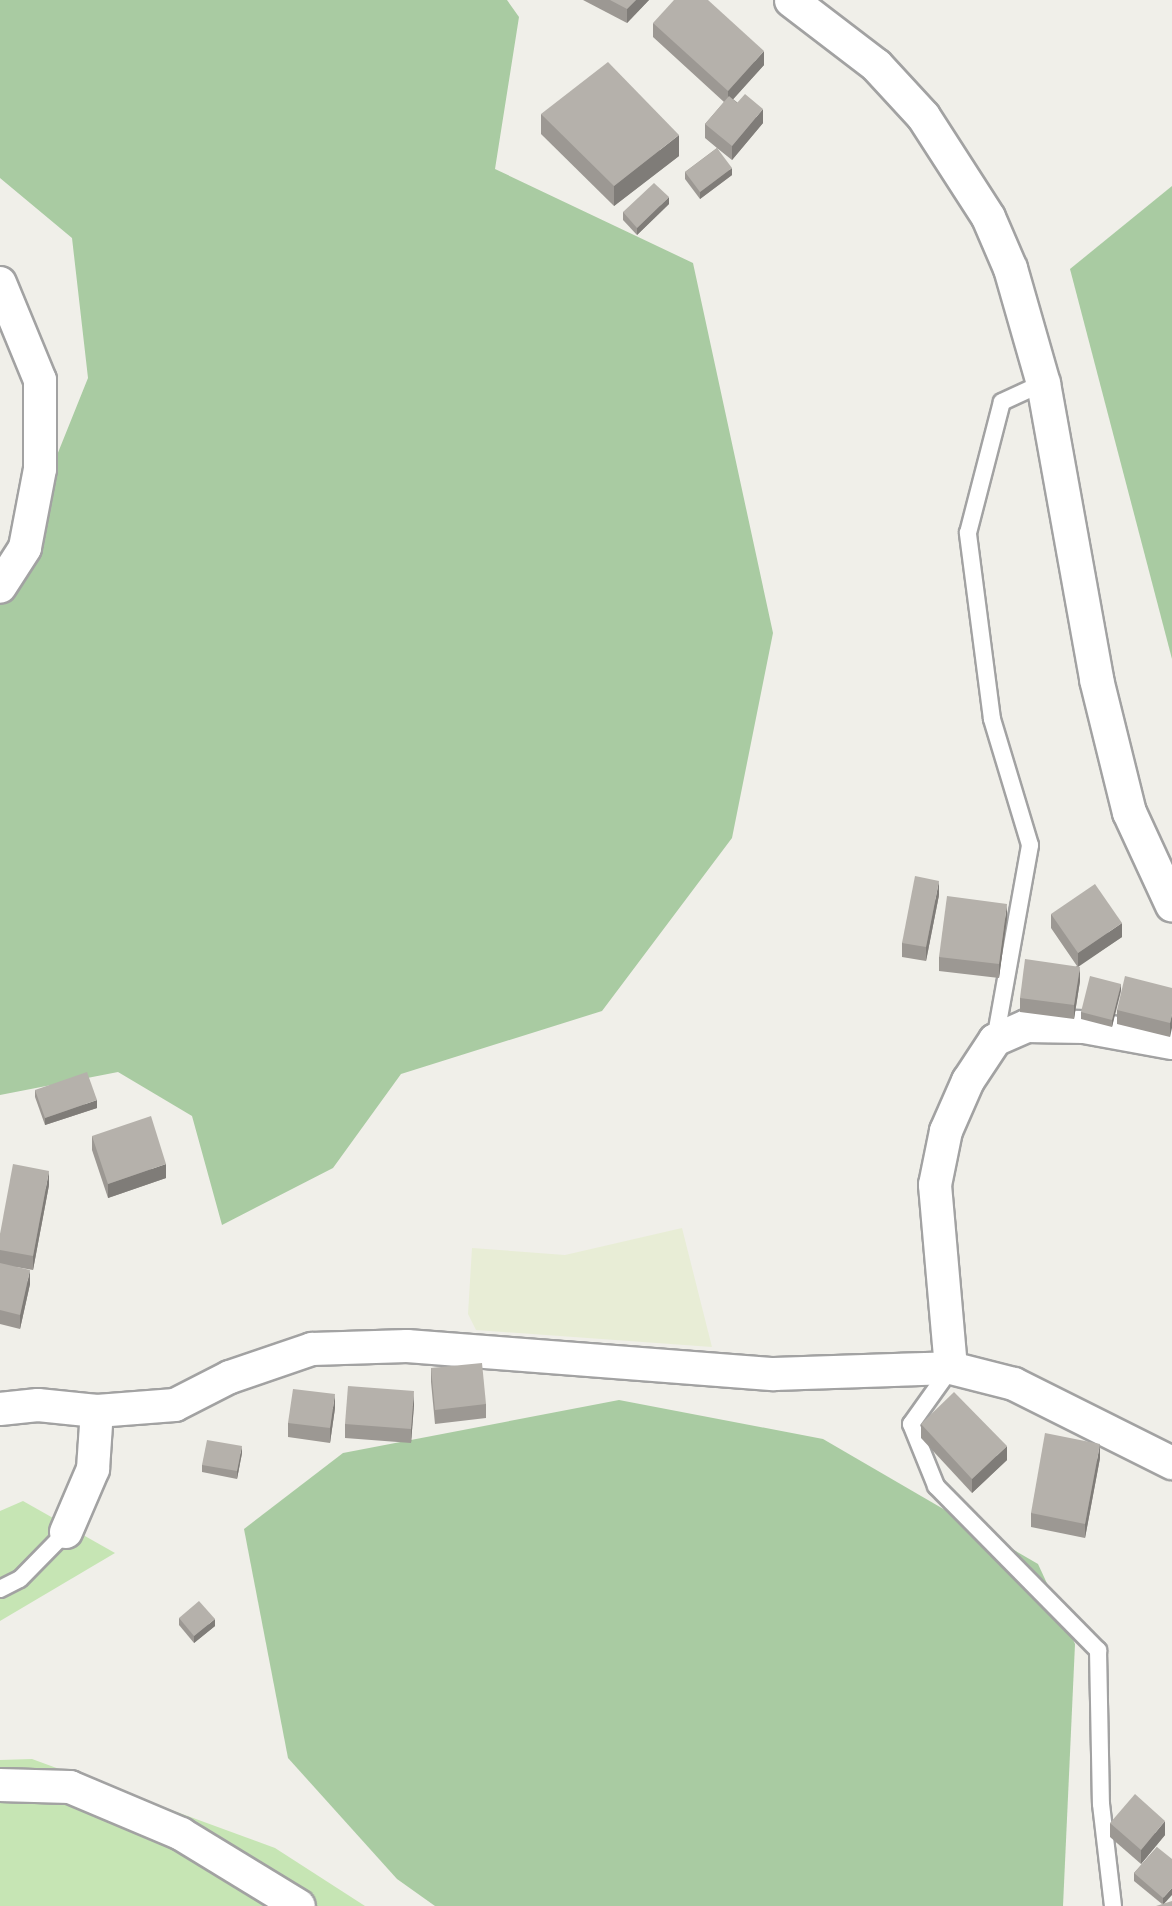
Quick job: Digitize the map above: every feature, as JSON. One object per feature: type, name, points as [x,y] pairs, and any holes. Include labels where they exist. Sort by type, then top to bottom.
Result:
[{"type":"street","points":[[791,0],[876,64],[951,158],[988,217],[1010,268],[1043,383],[1098,690],[1129,812],[1172,905]]},
{"type":"street","points":[[0,283],[40,380],[40,470],[25,548],[0,587]]},
{"type":"street","points":[[951,1368],[935,1185],[946,1131],[968,1081],[996,1040],[1026,1026],[1084,1027],[1172,1043]]},
{"type":"street","points":[[0,1409],[38,1405],[97,1412],[175,1405],[230,1377],[312,1349],[407,1346],[774,1374],[951,1368],[1014,1384],[1172,1463]]},
{"type":"street","points":[[66,1532],[93,1469],[97,1412]]},
{"type":"street","points":[[0,1785],[70,1786],[181,1834],[299,1906]]},
{"type":"lane","points":[[996,1040],[1030,845],[992,719],[968,533],[1002,402],[1043,383]]},
{"type":"lane","points":[[951,1368],[911,1424],[936,1486],[1098,1650],[1101,1804],[1113,1906]]},
{"type":"lane","points":[[0,1589],[20,1579],[66,1532]]},
{"type":"green space","points":[[0,0],[507,0],[519,17],[495,169],[693,263],[773,633],[732,838],[602,1011],[401,1074],[333,1168],[222,1225],[192,1116],[118,1072],[0,1095],[0,597],[88,378],[72,238],[0,178]]},
{"type":"green space","points":[[1172,186],[1172,659],[1070,269]]},
{"type":"green space","points":[[682,1228],[712,1347],[476,1330],[468,1314],[472,1248],[565,1255]]},
{"type":"green space","points":[[619,1400],[823,1439],[1038,1564],[1075,1644],[1063,1906],[435,1906],[397,1879],[288,1758],[244,1529],[343,1453]]},
{"type":"green space","points":[[23,1501],[115,1553],[0,1621],[0,1511]]},
{"type":"green space","points":[[32,1759],[275,1848],[365,1906],[0,1906],[0,1760]]},
{"type":"building","points":[[610,0],[636,0],[627,9]]},
{"type":"building","points":[[674,0],[708,0],[764,51],[728,91],[653,23]]},
{"type":"building","points":[[608,62],[679,135],[614,186],[541,114]]},
{"type":"building","points":[[745,94],[763,109],[732,146],[705,124],[729,96],[737,103]]},
{"type":"building","points":[[717,148],[732,168],[700,192],[685,172]]},
{"type":"building","points":[[654,183],[669,197],[637,228],[623,212]]},
{"type":"building","points":[[915,876],[939,881],[926,947],[902,943]]},
{"type":"building","points":[[1095,884],[1122,923],[1078,953],[1051,914]]},
{"type":"building","points":[[947,896],[1007,904],[999,964],[939,957]]},
{"type":"building","points":[[1025,959],[1080,967],[1074,1005],[1020,998]]},
{"type":"building","points":[[1090,976],[1121,984],[1112,1020],[1081,1012]]},
{"type":"building","points":[[1125,976],[1172,988],[1170,1023],[1117,1010]]},
{"type":"building","points":[[87,1072],[97,1100],[45,1118],[35,1090]]},
{"type":"building","points":[[151,1116],[166,1164],[108,1184],[92,1136]]},
{"type":"building","points":[[13,1164],[49,1171],[33,1256],[0,1250],[0,1234]]},
{"type":"building","points":[[0,1263],[30,1270],[20,1315],[0,1310]]},
{"type":"building","points":[[482,1363],[486,1404],[435,1410],[431,1368]]},
{"type":"building","points":[[348,1386],[414,1391],[411,1429],[345,1424]]},
{"type":"building","points":[[293,1389],[335,1394],[330,1428],[288,1423]]},
{"type":"building","points":[[954,1392],[1007,1446],[972,1479],[921,1424]]},
{"type":"building","points":[[1045,1433],[1100,1444],[1085,1524],[1031,1513]]},
{"type":"building","points":[[207,1440],[242,1446],[237,1471],[202,1465]]},
{"type":"building","points":[[199,1601],[215,1619],[194,1636],[179,1618]]},
{"type":"building","points":[[1135,1794],[1165,1821],[1141,1850],[1110,1823]]},
{"type":"building","points":[[1157,1847],[1172,1859],[1172,1888],[1163,1898],[1134,1873]]},
{"type":"building","points":[[1172,1901],[1172,1906],[1156,1906]]}]
